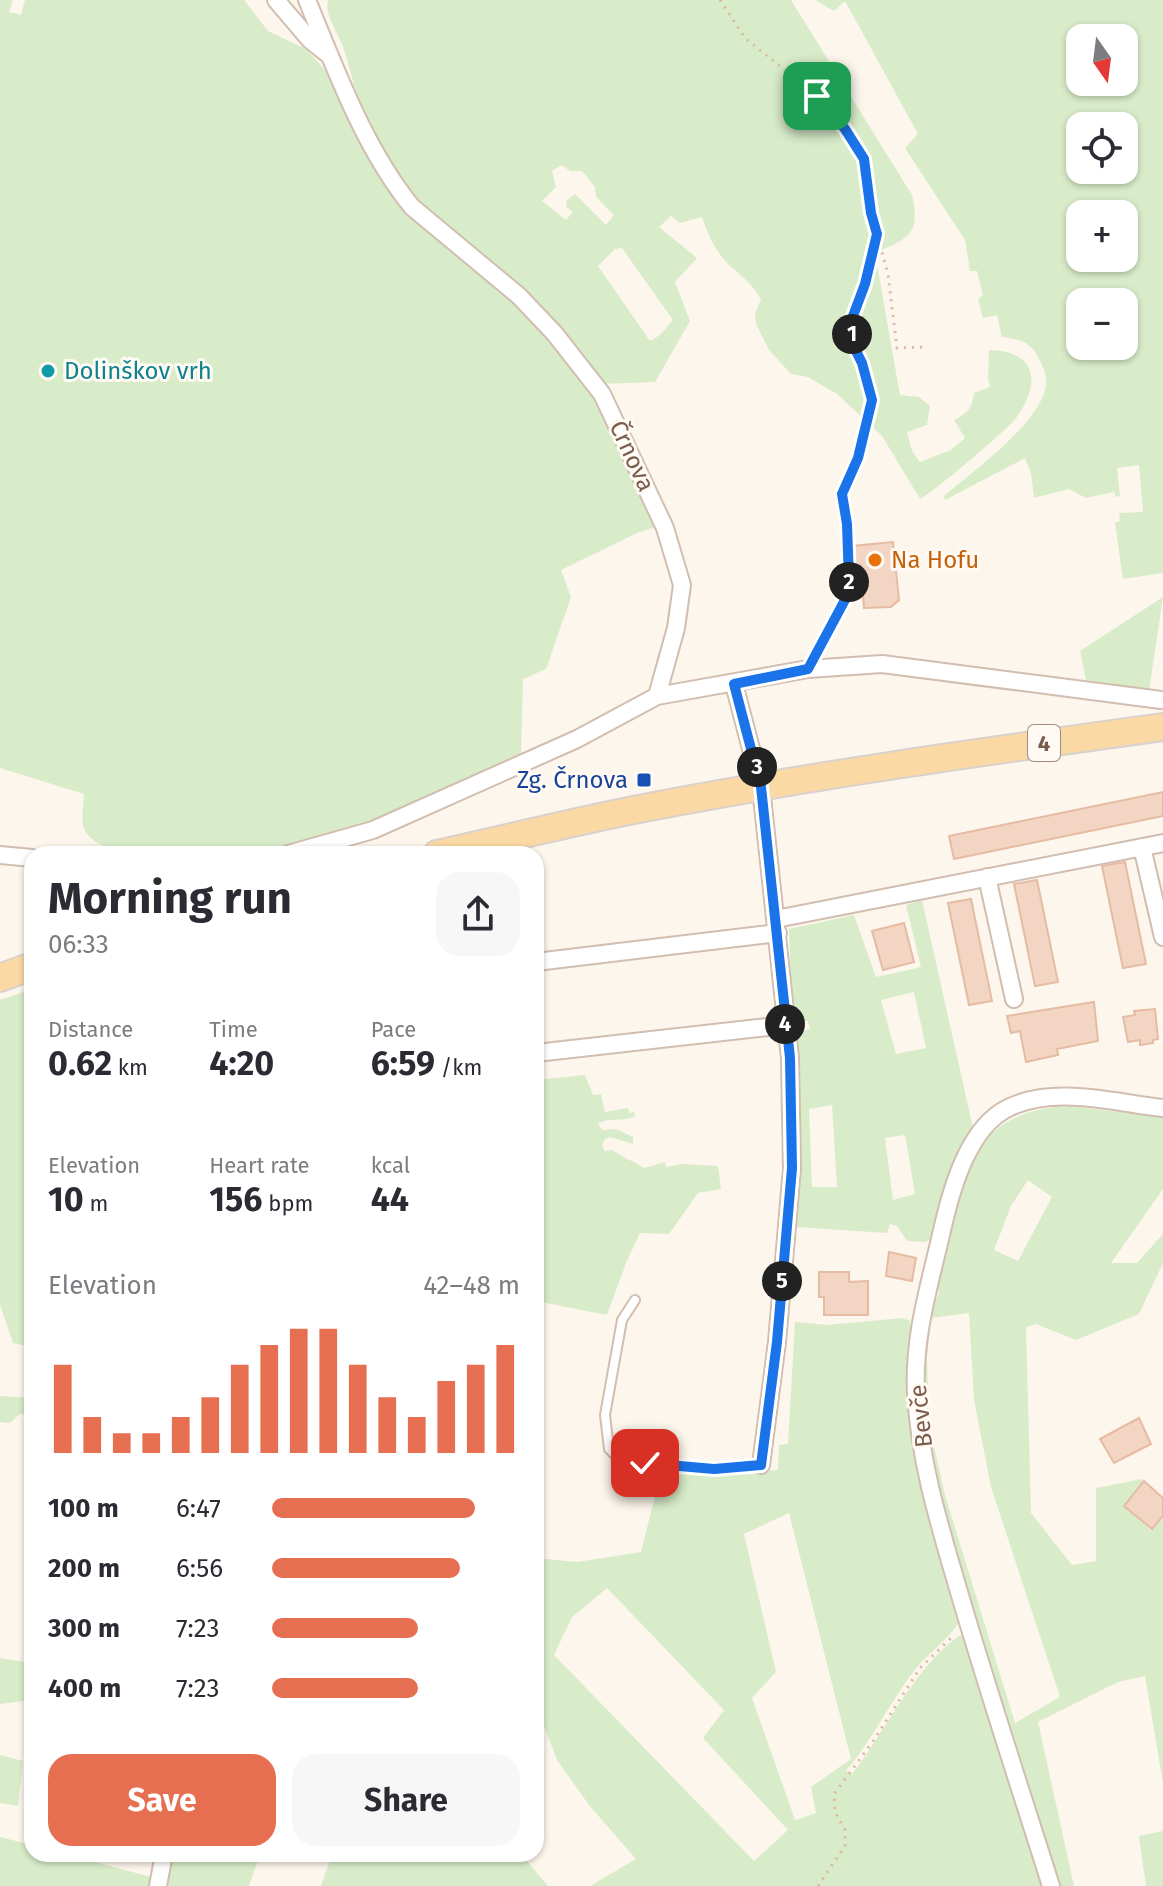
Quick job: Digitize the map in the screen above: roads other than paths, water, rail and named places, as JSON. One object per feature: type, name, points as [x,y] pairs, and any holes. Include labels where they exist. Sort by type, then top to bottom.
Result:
[{"type":"main road","name":"4","points":[[473,846],[639,809],[761,787],[925,760],[1163,727]]},
{"type":"main road","points":[[0,978],[24,969]]},
{"type":"street","points":[[276,0],[310,40],[332,58]]},
{"type":"street","name":"Črnova","points":[[307,0],[384,168],[402,194],[412,207],[519,296],[555,334],[602,394],[665,528],[682,585],[676,628],[657,696]]},
{"type":"street","points":[[316,846],[373,830],[577,739],[657,696],[808,669],[882,664],[1161,700]]},
{"type":"street","points":[[734,684],[761,787],[790,1058],[792,1168],[777,1342],[761,1465]]},
{"type":"street","points":[[544,961],[777,926],[987,877],[1163,843]]},
{"type":"street","points":[[1142,847],[1163,937]]},
{"type":"street","points":[[0,855],[24,857]]},
{"type":"street","points":[[987,877],[1014,999]]},
{"type":"street","points":[[544,1052],[785,1025]]},
{"type":"street","name":"Bevče","points":[[1051,1886],[931,1497],[916,1390],[918,1335],[961,1164],[984,1127],[1005,1109],[1027,1100],[1068,1097],[1163,1108]]},
{"type":"street","points":[[158,1886],[162,1862]]},
{"type":"lane","points":[[635,1300],[622,1320],[610,1378],[605,1415],[609,1449],[621,1461],[714,1469],[761,1465]]},
{"type":"place","name":"Dolinškov vrh","points":[[48,371]]},
{"type":"place","name":"Na Hofu","points":[[875,560]]},
{"type":"place","name":"Zg. Črnova","points":[[644,780]]}]
